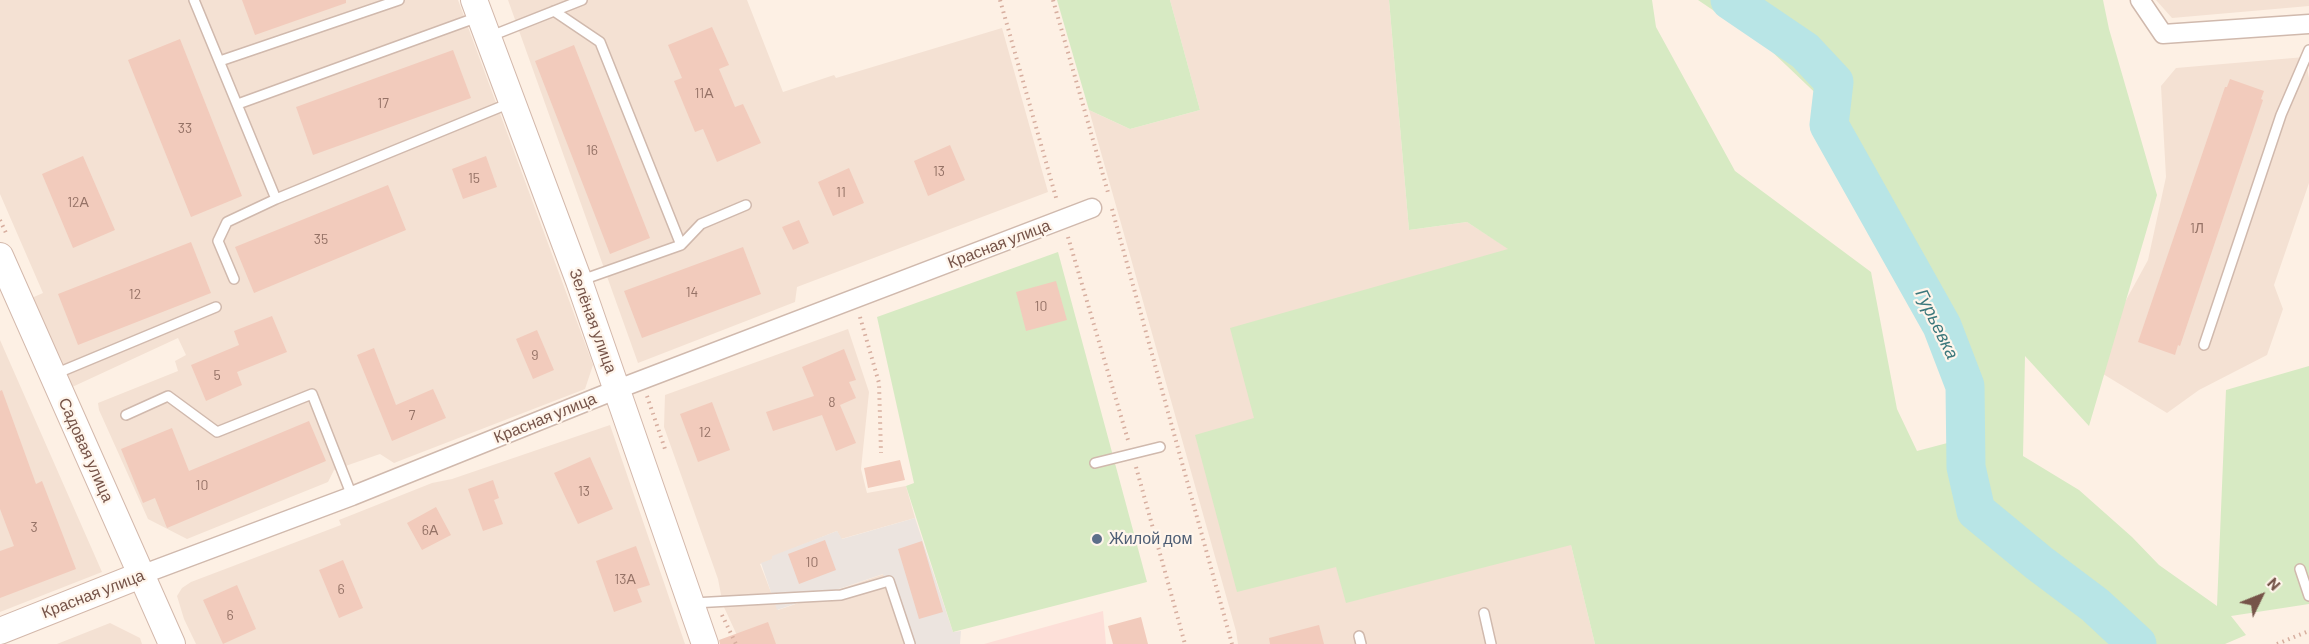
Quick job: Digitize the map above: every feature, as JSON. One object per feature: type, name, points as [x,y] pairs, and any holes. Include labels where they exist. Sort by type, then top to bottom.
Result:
[{"type":"street","points":[[2140,0],[2163,34],[2309,24]]},
{"type":"street","name":"Зелёная улица","points":[[481,17],[618,389],[705,644]]},
{"type":"street","name":"Красная улица","points":[[0,630],[352,496],[618,389],[1092,208]]},
{"type":"street","name":"Садовая улица","points":[[5,249],[53,375],[172,644]]},
{"type":"lane","points":[[194,0],[276,199]]},
{"type":"lane","points":[[220,61],[399,0]]},
{"type":"lane","points":[[238,105],[481,17],[554,11],[582,0]]},
{"type":"lane","points":[[554,11],[600,42],[681,245]]},
{"type":"lane","points":[[2204,345],[2281,115],[2309,50]]},
{"type":"lane","points":[[234,279],[218,241],[226,222],[511,102]]},
{"type":"lane","points":[[579,281],[681,245],[701,224],[746,205]]},
{"type":"lane","points":[[53,375],[216,307]]},
{"type":"lane","points":[[126,415],[168,396],[217,432],[312,394],[352,496]]},
{"type":"lane","points":[[1095,463],[1160,447]]},
{"type":"lane","points":[[2300,569],[2309,596]]},
{"type":"lane","points":[[691,603],[842,595],[889,581],[910,644]]},
{"type":"lane","points":[[1484,613],[1491,644]]},
{"type":"path","points":[[1000,0],[1062,219],[1133,454],[1185,644]]},
{"type":"path","points":[[1053,0],[1232,644]]},
{"type":"path","points":[[0,220],[5,249]]},
{"type":"path","points":[[855,299],[879,383],[881,453]]},
{"type":"path","points":[[2277,644],[2309,632]]},
{"type":"shaded area","points":[[0,0],[458,0],[593,365],[585,389],[394,463],[380,454],[334,470],[328,482],[187,539],[148,519],[99,410],[98,403],[178,371],[175,361],[186,355],[178,338],[70,388],[27,300],[43,293],[0,194]]},
{"type":"shaded area","points":[[508,0],[747,0],[783,92],[834,75],[836,78],[1002,28],[1048,192],[797,287],[795,302],[638,363]]},
{"type":"shaded area","points":[[1170,0],[1389,0],[1409,230],[1467,222],[1509,249],[1571,545],[1595,644],[1238,644],[1089,110],[1130,129],[1200,110]]},
{"type":"shaded area","points":[[2156,0],[2309,0],[2309,6],[2172,18]]},
{"type":"shaded area","points":[[2305,57],[2309,78],[2309,183],[2274,285],[2283,309],[2267,355],[2199,390],[2167,413],[2090,366],[2148,260],[2166,177],[2161,86],[2176,68]]},
{"type":"shaded area","points":[[848,329],[869,392],[861,469],[867,493],[906,486],[915,518],[841,539],[837,531],[760,564],[778,610],[884,574],[907,644],[741,644],[723,605],[718,579],[664,427],[665,395]]},
{"type":"shaded area","points":[[0,340],[102,572],[0,612]]},
{"type":"shaded area","points":[[610,425],[685,644],[196,644],[184,619],[177,596],[182,588],[191,582],[341,525],[339,520],[432,483],[452,479]]},
{"type":"shaded area","points":[[915,518],[953,632],[961,631],[960,644],[907,644],[883,574],[777,610],[761,563],[772,559],[772,556],[837,531],[842,539]]},
{"type":"shaded area","points":[[1103,611],[1106,644],[984,644]]},
{"type":"shaded area","points":[[110,623],[140,638],[142,644],[57,644]]},
{"type":"green space","points":[[1057,0],[1170,0],[1200,110],[1130,129],[1089,110]]},
{"type":"green space","points":[[1389,0],[1652,0],[1656,27],[1735,171],[1871,272],[1897,409],[1917,451],[1955,441],[1959,395],[1918,298],[1899,280],[1859,214],[1824,131],[1828,105],[1766,46],[1698,0],[2103,0],[2109,29],[2157,195],[2089,426],[2025,356],[2023,456],[2079,490],[2132,537],[2159,565],[2217,606],[2226,390],[2309,366],[2309,604],[2231,616],[2246,635],[2225,644],[1595,644],[1571,545],[1346,603],[1336,567],[1237,592],[1195,435],[1254,418],[1230,328],[1508,249],[1467,222],[1409,230]]},
{"type":"green space","points":[[1058,252],[1147,582],[953,632],[906,486],[914,483],[877,317]]},
{"type":"building","points":[[242,0],[346,0],[346,3],[255,35]]},
{"type":"building","points":[[712,27],[729,65],[719,69],[735,107],[743,104],[761,143],[717,162],[703,129],[695,132],[674,81],[682,78],[668,45]]},
{"type":"building","points":[[180,39],[242,196],[191,217],[128,60]]},
{"type":"building","points":[[574,45],[650,238],[610,254],[535,61]]},
{"type":"building","points":[[453,50],[471,98],[313,155],[296,107]]},
{"type":"building","points":[[2230,79],[2264,91],[2261,99],[2263,100],[2175,355],[2138,342],[2225,87]]},
{"type":"building","points":[[950,145],[965,180],[928,196],[914,161]]},
{"type":"building","points":[[83,156],[115,230],[73,248],[42,174]]},
{"type":"building","points":[[486,156],[497,187],[463,199],[452,169]]},
{"type":"building","points":[[849,168],[864,203],[833,216],[818,182]]},
{"type":"building","points":[[388,185],[406,230],[254,293],[235,247]]},
{"type":"building","points":[[799,220],[809,243],[793,250],[782,227]]},
{"type":"building","points":[[191,242],[211,293],[78,345],[58,294]]},
{"type":"building","points":[[743,247],[761,294],[642,338],[624,291]]},
{"type":"building","points":[[1056,281],[1067,320],[1026,331],[1016,292]]},
{"type":"building","points":[[272,316],[287,352],[237,372],[242,385],[206,401],[191,365],[239,345],[234,331]]},
{"type":"building","points":[[537,330],[554,370],[533,379],[516,339]]},
{"type":"building","points":[[374,348],[396,405],[433,389],[446,418],[392,441],[357,355]]},
{"type":"building","points":[[844,349],[856,380],[849,382],[856,398],[840,405],[856,443],[836,451],[822,415],[773,431],[766,412],[814,396],[802,367]]},
{"type":"building","points":[[2,390],[36,484],[42,481],[76,569],[0,598],[0,551],[14,546],[0,509],[0,391]]},
{"type":"building","points":[[712,402],[730,450],[698,462],[680,414]]},
{"type":"building","points":[[309,421],[326,461],[167,528],[155,498],[143,503],[121,449],[172,428],[189,471]]},
{"type":"building","points":[[590,457],[613,509],[578,524],[554,473]]},
{"type":"building","points":[[900,460],[905,480],[868,488],[864,468]]},
{"type":"building","points":[[493,480],[499,498],[494,500],[503,524],[483,531],[468,489]]},
{"type":"building","points":[[436,507],[451,535],[422,550],[407,523]]},
{"type":"building","points":[[825,540],[836,570],[799,584],[788,554]]},
{"type":"building","points":[[922,541],[943,612],[919,619],[898,549]]},
{"type":"building","points":[[636,546],[650,585],[637,589],[642,602],[614,612],[596,561]]},
{"type":"building","points":[[343,560],[363,608],[339,618],[319,570]]},
{"type":"building","points":[[237,585],[256,629],[223,644],[203,600]]},
{"type":"building","points":[[1141,617],[1148,644],[1113,644],[1108,626]]},
{"type":"building","points":[[768,622],[776,644],[720,644],[719,640]]},
{"type":"building","points":[[1319,625],[1324,644],[1270,644],[1269,638]]},
{"type":"waterway","name":"Гурьевка","points":[[1730,0],[1805,51],[1834,82],[1829,125],[1942,326],[1965,386],[1966,467],[1976,511],[2095,605],[2137,644]]},
{"type":"place","name":"Жилой дом","points":[[1097,539]]}]
